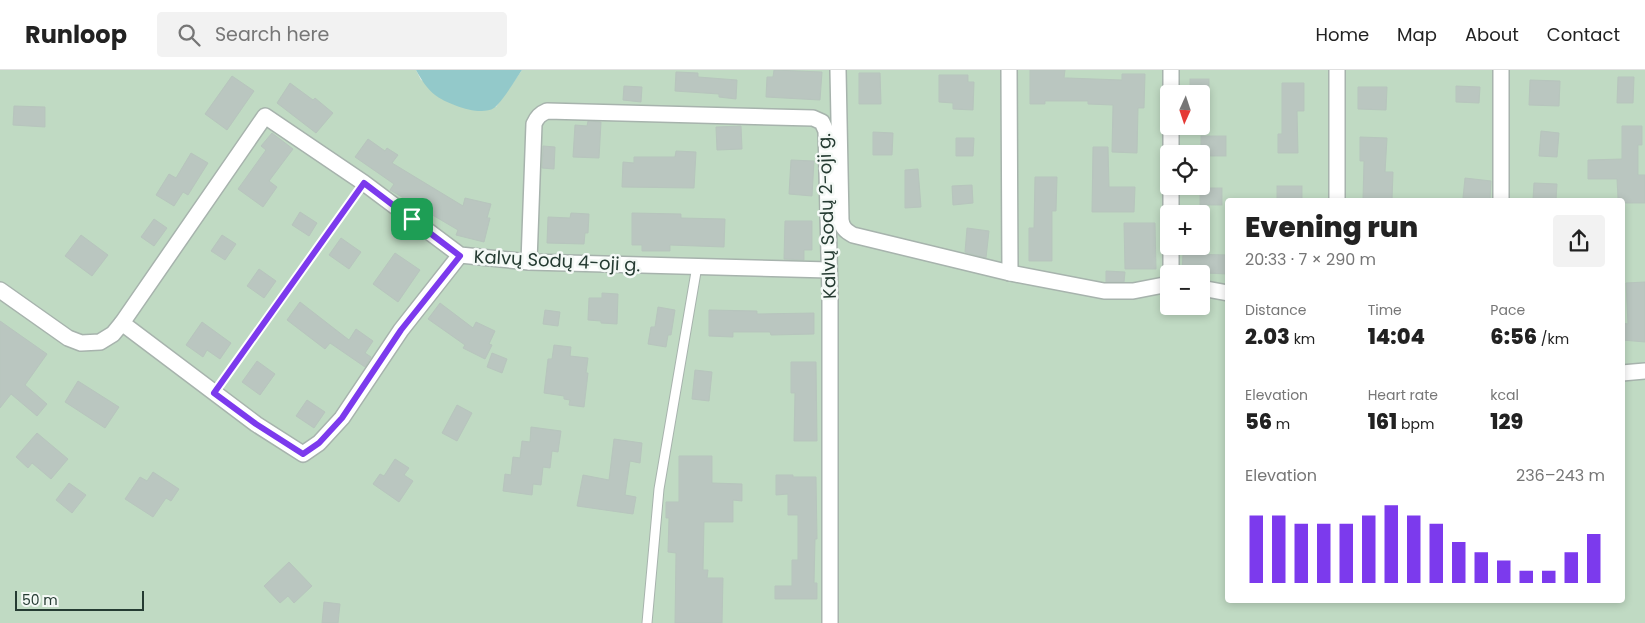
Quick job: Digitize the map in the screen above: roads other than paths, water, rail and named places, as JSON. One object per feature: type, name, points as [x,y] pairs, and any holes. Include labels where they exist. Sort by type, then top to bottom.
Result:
[{"type":"street","points":[[838,70],[841,220],[842,226],[853,235],[1010,273],[1104,291],[1119,292],[1160,285]]},
{"type":"street","points":[[1009,70],[1010,273]]},
{"type":"street","points":[[1171,70],[1171,85]]},
{"type":"street","points":[[1337,70],[1337,198]]},
{"type":"street","points":[[1501,70],[1501,198]]},
{"type":"street","name":"Kalvų Sodų 2-oji g.","points":[[529,262],[534,124],[536,118],[547,111],[813,118],[822,122],[826,131],[830,315],[830,623]]},
{"type":"street","points":[[0,290],[68,338],[81,343],[100,342],[113,334],[266,116],[364,183],[460,256]]},
{"type":"street","name":"Kalvų Sodų 4-oji g.","points":[[122,323],[256,424],[303,454],[319,443],[342,418],[401,330],[460,256],[529,262],[828,270]]},
{"type":"street","points":[[1210,290],[1225,292]]},
{"type":"street","points":[[1625,373],[1645,371]]},
{"type":"lane","points":[[647,623],[659,489],[697,266]]},
{"type":"water","points":[[416,70],[522,70],[498,105],[481,111],[464,108],[440,99],[429,90]]}]
